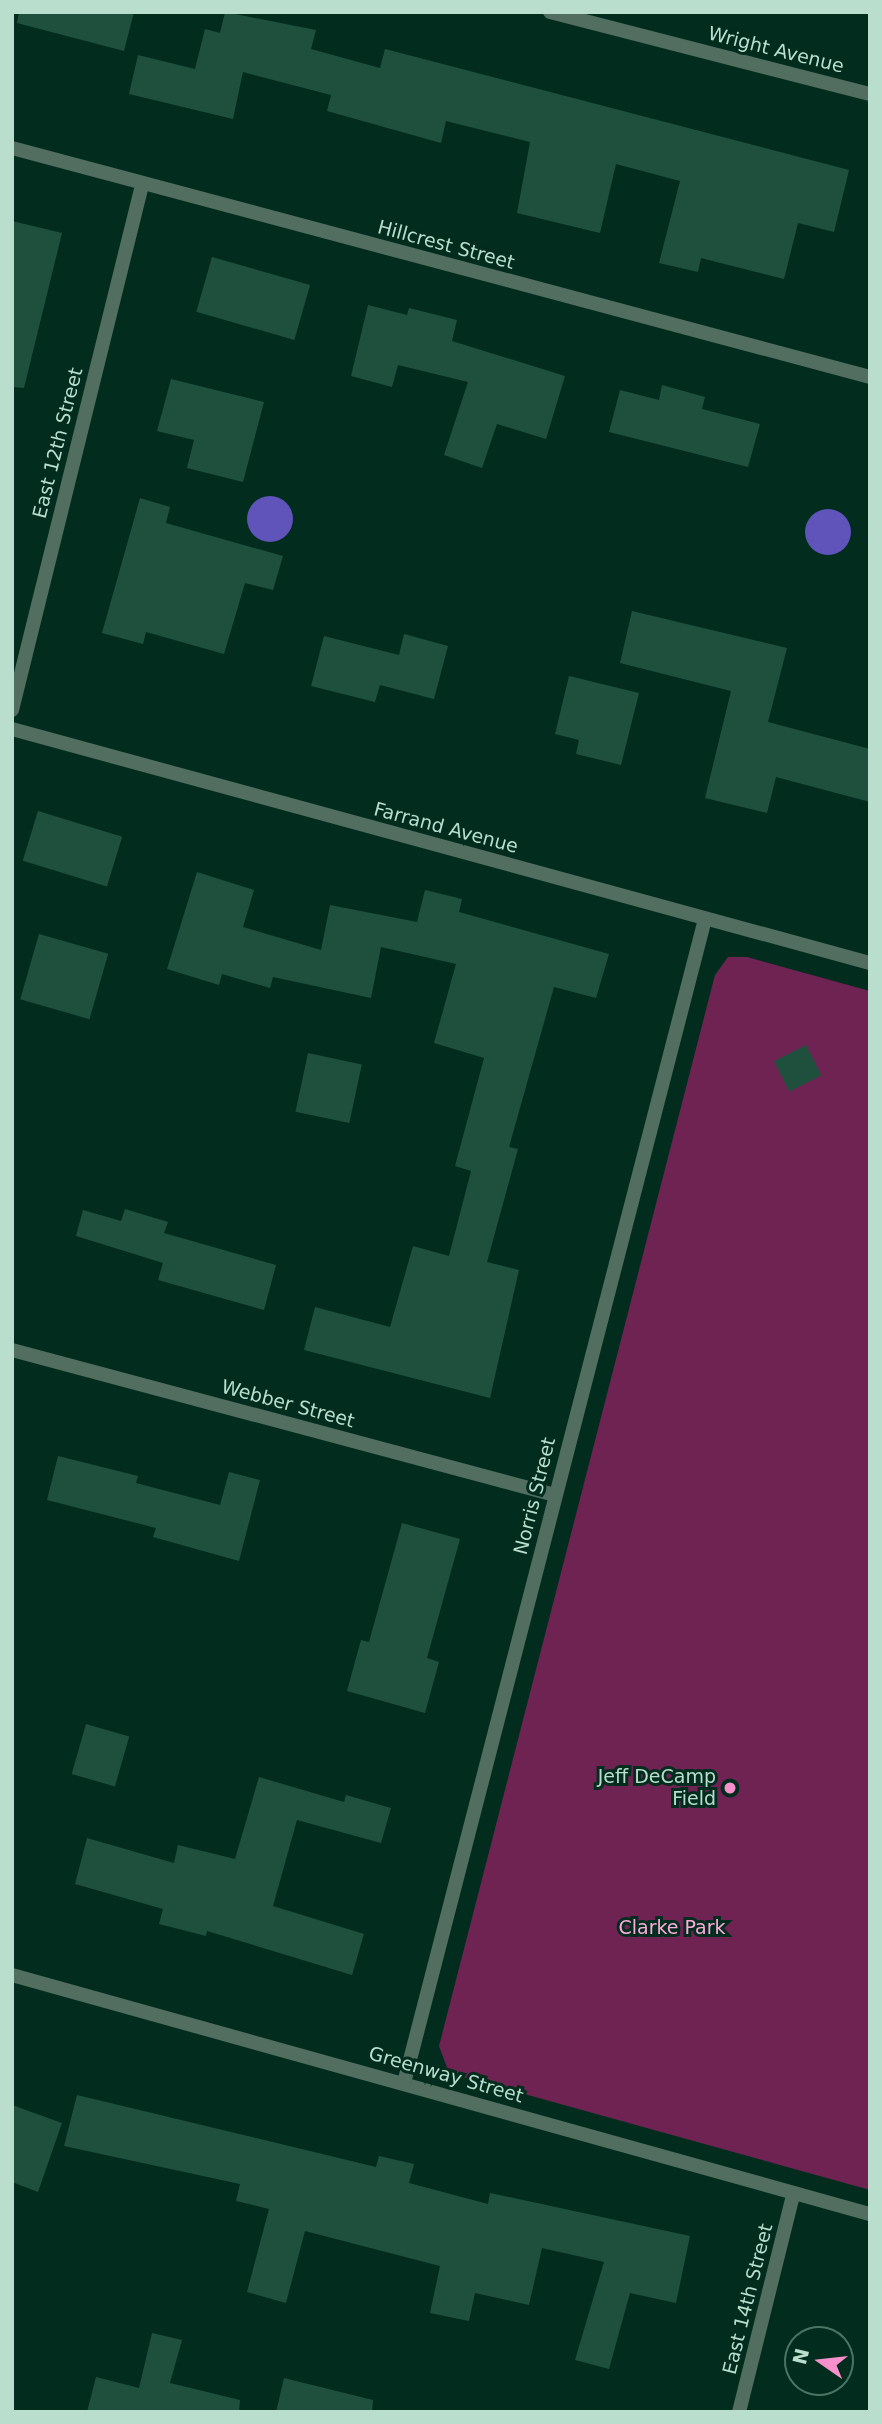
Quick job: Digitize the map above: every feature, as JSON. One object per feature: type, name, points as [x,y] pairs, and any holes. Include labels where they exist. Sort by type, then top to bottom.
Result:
[{"type":"street","name":"Wright Avenue","points":[[550,12],[870,94]]},
{"type":"street","name":"Hillcrest Street","points":[[12,148],[142,185],[870,377]]},
{"type":"street","name":"East 12th Street","points":[[12,710],[142,185]]},
{"type":"street","name":"Farrand Avenue","points":[[12,729],[870,962]]},
{"type":"street","name":"Norris Street","points":[[404,2083],[705,919]]},
{"type":"street","name":"Webber Street","points":[[12,1350],[555,1495]]},
{"type":"street","name":"Greenway Street","points":[[12,1975],[404,2083],[793,2195],[870,2214]]},
{"type":"street","name":"East 14th Street","points":[[739,2412],[793,2195]]},
{"type":"green space","name":"Clarke Park","points":[[728,957],[747,957],[870,991],[870,2190],[449,2073],[439,2046],[715,975]]},
{"type":"shaded area","points":[[270,496],[286,503],[293,519],[286,535],[270,542],[254,535],[247,519],[254,503]]},
{"type":"shaded area","points":[[828,509],[844,516],[851,532],[844,548],[828,555],[812,548],[805,532],[812,516]]},
{"type":"building","points":[[19,12],[134,12],[124,51],[17,23]]},
{"type":"building","points":[[225,12],[316,30],[311,49],[380,68],[385,49],[849,170],[834,232],[798,223],[784,279],[701,258],[698,272],[659,263],[680,181],[616,164],[600,233],[517,213],[530,142],[446,121],[441,143],[327,111],[331,95],[243,72],[233,119],[129,94],[138,55],[195,69],[205,29],[220,33]]},
{"type":"building","points":[[12,221],[62,233],[24,388],[12,387]]},
{"type":"building","points":[[212,257],[310,285],[294,340],[196,312]]},
{"type":"building","points":[[368,305],[407,315],[409,308],[457,320],[452,341],[565,376],[546,439],[497,424],[482,468],[444,455],[468,382],[398,365],[392,387],[351,376]]},
{"type":"building","points":[[171,379],[264,402],[243,482],[187,468],[194,440],[157,431]]},
{"type":"building","points":[[662,385],[705,397],[702,409],[760,424],[748,467],[609,432],[620,390],[659,400]]},
{"type":"building","points":[[140,498],[170,507],[166,523],[283,556],[273,590],[245,583],[224,654],[146,632],[143,644],[102,633]]},
{"type":"building","points":[[632,611],[787,648],[768,722],[870,749],[870,802],[776,777],[767,813],[705,798],[731,691],[620,663]]},
{"type":"building","points":[[404,634],[448,646],[434,699],[380,685],[375,702],[311,686],[324,636],[399,655]]},
{"type":"building","points":[[569,676],[639,693],[621,765],[576,754],[579,740],[555,734]]},
{"type":"building","points":[[38,811],[122,837],[107,886],[23,861]]},
{"type":"building","points":[[197,872],[254,890],[243,927],[321,950],[330,905],[417,922],[425,890],[462,899],[459,912],[609,954],[596,998],[554,987],[509,1147],[518,1149],[487,1262],[519,1270],[490,1398],[304,1350],[315,1307],[390,1327],[413,1246],[449,1256],[471,1171],[455,1166],[484,1058],[434,1043],[456,964],[381,947],[371,998],[273,977],[270,988],[222,974],[219,985],[167,969]]},
{"type":"building","points":[[39,934],[108,954],[89,1019],[20,999]]},
{"type":"building","points":[[806,1045],[821,1075],[789,1092],[774,1061]]},
{"type":"building","points":[[308,1053],[362,1064],[349,1123],[296,1112]]},
{"type":"building","points":[[125,1209],[168,1222],[164,1233],[276,1265],[264,1310],[158,1280],[163,1263],[76,1236],[83,1210],[121,1221]]},
{"type":"building","points":[[58,1456],[138,1476],[136,1483],[220,1505],[229,1472],[260,1480],[239,1561],[153,1537],[156,1528],[47,1500]]},
{"type":"building","points":[[402,1523],[460,1539],[427,1658],[439,1662],[425,1713],[347,1691],[361,1640],[369,1642]]},
{"type":"building","points":[[86,1724],[129,1736],[115,1786],[72,1774]]},
{"type":"building","points":[[259,1777],[344,1802],[346,1795],[391,1808],[381,1843],[297,1820],[273,1906],[364,1934],[352,1975],[207,1931],[206,1936],[159,1924],[163,1909],[75,1884],[87,1838],[174,1863],[178,1845],[235,1859]]},
{"type":"building","points":[[77,2095],[376,2167],[379,2156],[414,2164],[409,2183],[488,2204],[490,2193],[690,2236],[676,2303],[630,2293],[609,2369],[575,2360],[604,2262],[542,2248],[529,2305],[475,2293],[469,2321],[430,2313],[440,2266],[305,2231],[286,2303],[247,2292],[269,2209],[236,2201],[240,2184],[64,2146]]},
{"type":"building","points":[[12,2105],[62,2123],[38,2192],[12,2182]]},
{"type":"building","points":[[152,2333],[182,2340],[170,2383],[240,2400],[239,2412],[87,2412],[96,2377],[139,2388]]},
{"type":"building","points":[[284,2378],[373,2400],[372,2412],[276,2412]]},
{"type":"place","name":"Jeff DeCamp Field","points":[[730,1788]]}]
